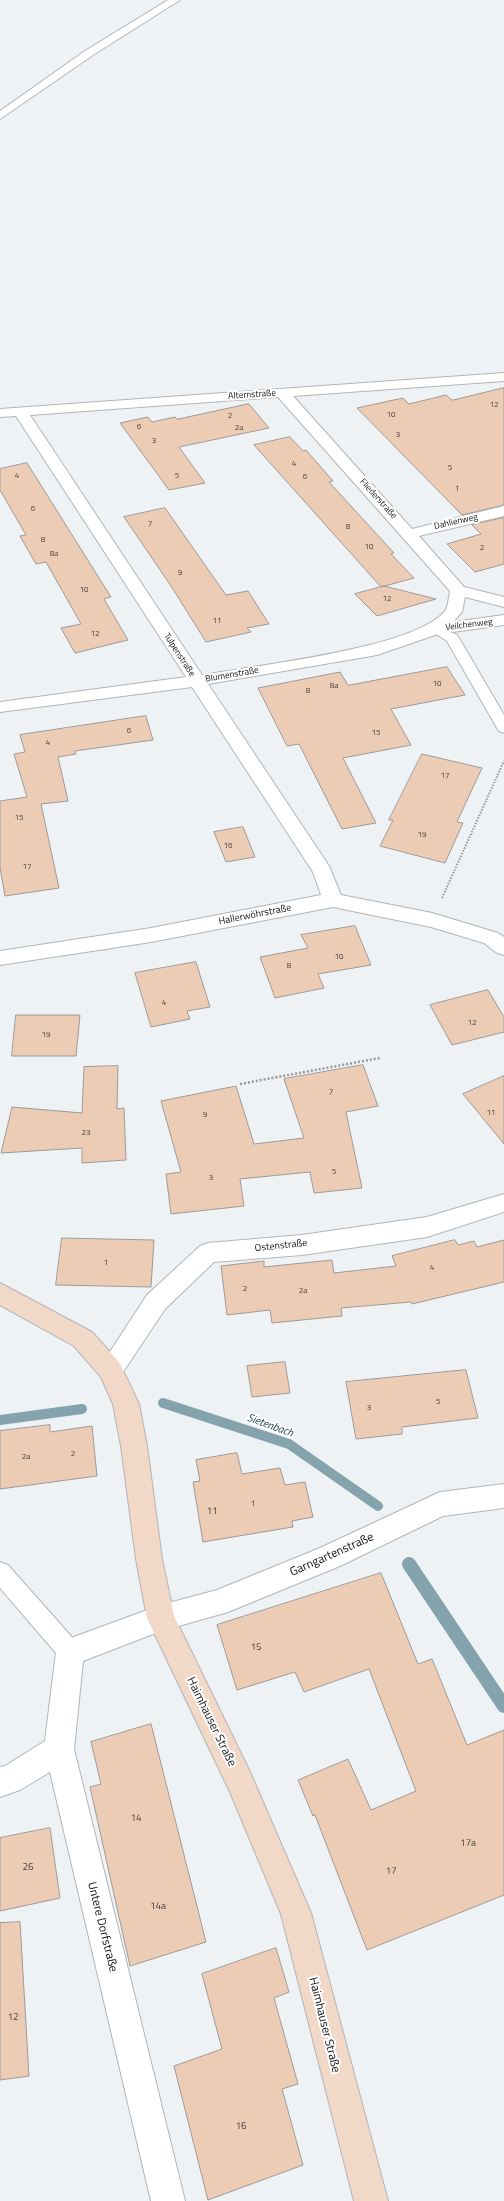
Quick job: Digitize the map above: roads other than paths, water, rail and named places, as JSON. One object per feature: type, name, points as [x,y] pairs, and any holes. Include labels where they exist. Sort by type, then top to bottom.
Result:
[{"type":"main road","name":"Haimhauser Straße","points":[[0,1293],[83,1338],[110,1370],[126,1404],[134,1446],[149,1559],[161,1618],[240,1782],[296,1913],[371,2201]]},
{"type":"street","points":[[0,116],[89,53],[174,0]]},
{"type":"street","name":"Alternstraße","points":[[0,413],[504,377]]},
{"type":"street","name":"Fliederstraße","points":[[282,393],[458,590]]},
{"type":"street","name":"Tulpenstraße","points":[[21,412],[322,871],[333,900]]},
{"type":"street","name":"Dahlienweg","points":[[409,534],[504,511]]},
{"type":"street","points":[[458,590],[504,602]]},
{"type":"street","name":"Blumenstraße","points":[[0,707],[196,681],[378,650],[435,629],[454,612],[458,590]]},
{"type":"street","name":"Veilchenweg","points":[[435,629],[504,620]]},
{"type":"street","name":"Hallerwöhrstraße","points":[[0,958],[151,935],[333,900],[432,920],[491,938],[504,948]]},
{"type":"street","name":"Ostenstraße","points":[[110,1370],[156,1302],[208,1253],[302,1245],[427,1227],[504,1203]]},
{"type":"street","name":"Garngartenstraße","points":[[161,1618],[225,1600],[330,1557],[440,1504],[504,1496]]},
{"type":"street","points":[[70,1652],[161,1618]]},
{"type":"street","name":"Untere Dorfstraße","points":[[70,1652],[60,1749],[168,2201]]},
{"type":"street","points":[[0,1782],[10,1780],[60,1749]]},
{"type":"lane","points":[[435,629],[452,638],[504,728]]},
{"type":"lane","points":[[0,1572],[70,1652]]},
{"type":"waterway","name":"Sietenbach","points":[[163,1403],[289,1444],[378,1506]]},
{"type":"waterway","name":"Sietenbach","points":[[0,1420],[82,1409]]},
{"type":"waterway","name":"Sietenbach","points":[[409,1564],[504,1706]]}]
